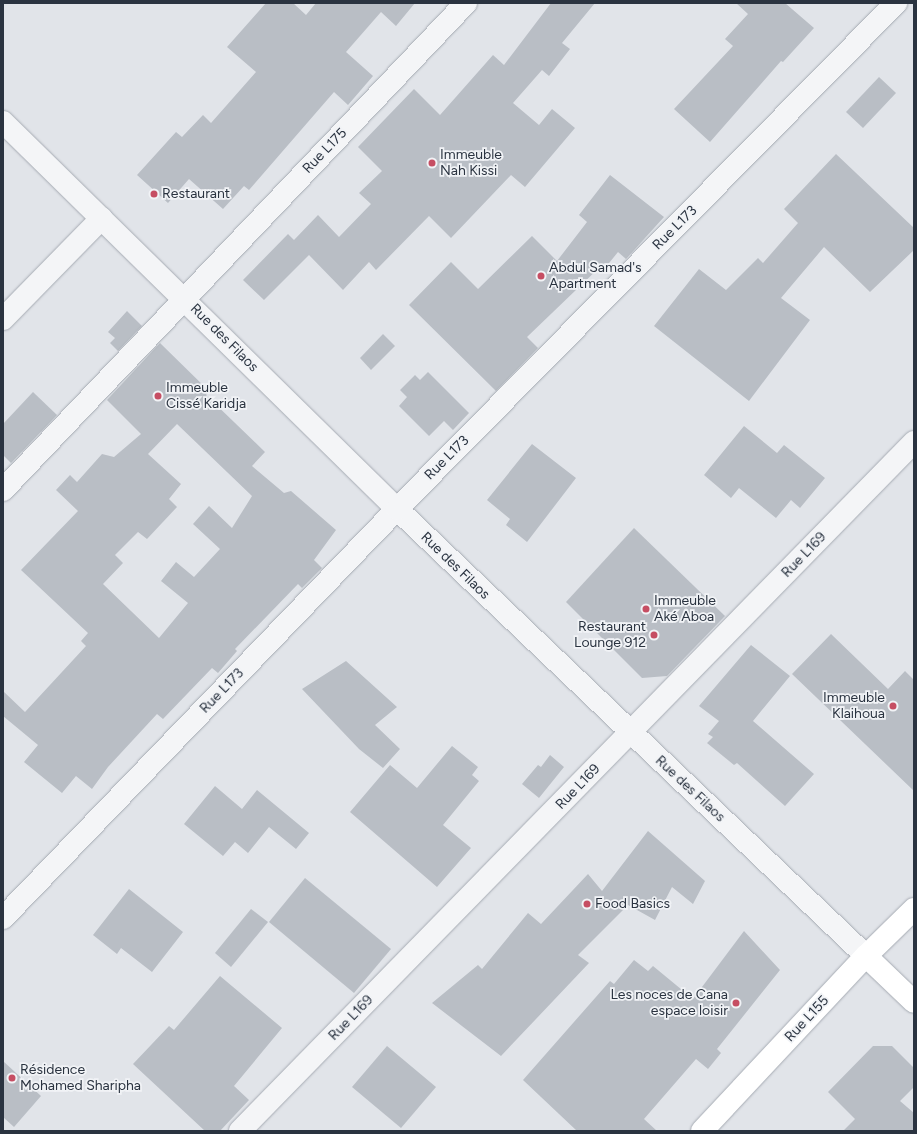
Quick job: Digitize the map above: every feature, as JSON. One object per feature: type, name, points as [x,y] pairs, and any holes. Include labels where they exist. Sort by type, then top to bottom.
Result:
[{"type":"street","name":"Rue L175","points":[[3,490],[466,3]]},
{"type":"street","name":"Rue L173","points":[[3,918],[396,510],[896,3]]},
{"type":"street","name":"Rue des Filaos","points":[[3,122],[185,299],[396,510],[914,1002]]},
{"type":"street","points":[[3,319],[102,218]]},
{"type":"street","name":"Rue L169","points":[[240,1131],[914,442]]},
{"type":"street","name":"Rue L155","points":[[702,1131],[866,956],[914,910]]},
{"type":"building","points":[[266,3],[293,3],[306,15],[316,3],[415,3],[396,26],[381,12],[346,52],[373,76],[348,105],[334,92],[249,190],[244,186],[223,209],[189,179],[168,203],[137,175],[176,132],[182,137],[203,115],[211,123],[256,72],[227,47]]},
{"type":"building","points":[[551,3],[595,3],[562,43],[570,49],[549,76],[542,70],[513,103],[539,125],[552,109],[575,128],[525,187],[511,175],[451,238],[429,216],[376,270],[369,262],[343,290],[309,255],[264,300],[243,280],[288,234],[294,240],[318,215],[339,237],[371,204],[359,193],[382,171],[358,147],[414,89],[440,115],[493,55],[504,65]]},
{"type":"building","points":[[736,3],[785,3],[814,28],[783,62],[781,61],[710,142],[674,109],[733,46],[725,39],[748,14]]},
{"type":"building","points":[[879,77],[896,93],[863,128],[846,112]]},
{"type":"building","points":[[836,154],[914,228],[914,250],[870,292],[824,247],[781,298],[810,320],[749,401],[654,326],[699,269],[726,290],[758,258],[763,263],[798,223],[784,209]]},
{"type":"building","points":[[610,175],[664,217],[626,259],[618,252],[605,268],[602,265],[527,337],[538,348],[496,391],[409,305],[451,262],[478,289],[532,236],[557,261],[587,222],[579,215]]},
{"type":"building","points":[[127,311],[142,326],[118,351],[110,343],[115,338],[108,332]]},
{"type":"building","points":[[383,334],[395,346],[371,370],[360,358]]},
{"type":"building","points":[[160,343],[209,391],[206,395],[265,452],[252,466],[284,493],[291,491],[336,530],[314,560],[322,568],[302,588],[298,584],[235,649],[237,651],[218,673],[212,668],[163,719],[157,714],[108,767],[92,789],[76,776],[62,793],[24,762],[38,745],[3,716],[3,691],[25,712],[86,646],[81,641],[88,633],[21,570],[78,511],[56,490],[70,475],[77,482],[102,454],[114,457],[141,434],[107,400]],"holes":[[[177,424],[252,496],[232,528],[209,506],[193,524],[220,549],[194,577],[176,562],[161,581],[188,603],[159,638],[103,584],[123,563],[115,555],[138,532],[147,539],[177,507],[169,499],[181,484],[148,454]]]},
{"type":"building","points":[[428,372],[469,413],[453,430],[444,421],[429,436],[399,406],[407,397],[400,390],[415,375],[420,380]]},
{"type":"building","points":[[33,392],[57,415],[11,463],[3,455],[3,424]]},
{"type":"building","points":[[744,426],[777,453],[784,445],[825,478],[800,508],[791,500],[776,518],[739,488],[731,498],[704,475]]},
{"type":"building","points":[[532,444],[576,478],[527,542],[506,525],[510,519],[487,500]]},
{"type":"building","name":"Immeuble Aké Aboa","points":[[634,528],[725,616],[667,676],[642,678],[566,602]]},
{"type":"building","points":[[831,634],[888,689],[905,671],[914,680],[914,791],[792,674]]},
{"type":"building","points":[[751,645],[790,676],[753,721],[814,774],[785,806],[737,763],[734,765],[707,743],[713,737],[708,734],[719,721],[699,706]]},
{"type":"building","points":[[346,661],[397,707],[375,725],[400,749],[383,768],[359,749],[302,689]]},
{"type":"building","points":[[452,746],[478,767],[472,775],[479,781],[443,825],[471,848],[437,887],[350,812],[390,765],[417,788]]},
{"type":"building","points":[[550,755],[564,767],[539,798],[522,784],[538,765],[541,767]]},
{"type":"building","points":[[215,786],[242,809],[257,790],[309,833],[296,849],[269,827],[248,853],[235,842],[223,856],[184,824]]},
{"type":"building","points":[[648,831],[705,881],[693,904],[672,887],[655,920],[628,905],[578,955],[589,963],[501,1056],[432,1003],[478,965],[482,969],[528,913],[541,924],[588,874],[602,891]]},
{"type":"building","points":[[305,878],[391,949],[354,993],[269,922]]},
{"type":"building","points":[[129,889],[183,932],[152,972],[121,948],[117,954],[93,935]]},
{"type":"building","points":[[251,909],[268,922],[231,967],[215,953]]},
{"type":"building","points":[[744,931],[780,970],[717,1049],[721,1053],[708,1069],[696,1059],[644,1119],[657,1131],[577,1131],[523,1080],[610,981],[614,984],[634,960],[648,971],[653,966],[693,999]]},
{"type":"building","points":[[220,976],[282,1028],[234,1086],[249,1100],[220,1131],[205,1131],[133,1064],[169,1026],[174,1030]]},
{"type":"building","points":[[387,1046],[436,1087],[401,1128],[352,1087]]},
{"type":"building","points":[[873,1046],[892,1046],[914,1068],[914,1087],[900,1101],[914,1113],[914,1131],[843,1131],[855,1119],[828,1092]]},
{"type":"building","name":"Résidence Mohamed Sharipha","points":[[3,1061],[41,1096],[14,1127],[3,1117]]},
{"type":"place","name":"Immeuble Nah Kissi","points":[[432,163]]},
{"type":"place","name":"Restaurant","points":[[154,194]]},
{"type":"place","name":"Abdul Samad's Apartment","points":[[541,276]]},
{"type":"place","name":"Immeuble Cissé Karidja","points":[[158,396]]},
{"type":"place","name":"Immeuble Aké Aboa","points":[[646,609]]},
{"type":"place","name":"Restaurant Lounge 912","points":[[654,635]]},
{"type":"place","name":"Immeuble Klaihoua","points":[[893,706]]},
{"type":"place","name":"Food Basics","points":[[587,904]]},
{"type":"place","name":"Les noces de Cana espace loisir","points":[[736,1003]]},
{"type":"place","name":"Résidence Mohamed Sharipha","points":[[12,1078]]}]
